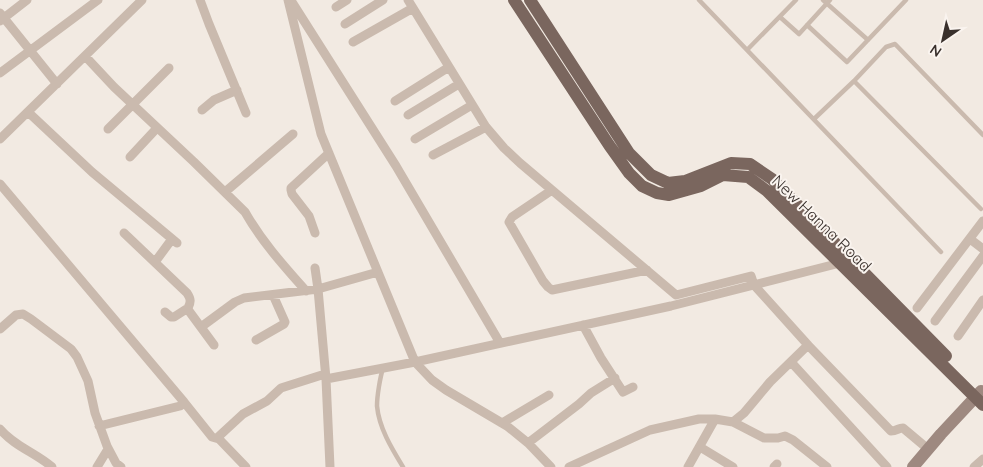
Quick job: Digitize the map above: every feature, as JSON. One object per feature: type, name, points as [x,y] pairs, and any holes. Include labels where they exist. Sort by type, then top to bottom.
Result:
[{"type":"main road","name":"New Hanna Road","points":[[514,0],[609,145],[629,174],[642,186],[657,193],[669,195],[701,186],[723,176],[748,177],[767,191],[845,261],[981,395]]},
{"type":"main road","name":"New Hanna Road","points":[[530,0],[630,154],[650,175],[668,183],[685,181],[731,163],[750,164],[772,179],[845,261]]},
{"type":"street","points":[[27,0],[1,17],[57,84]]},
{"type":"street","points":[[0,73],[98,0]]},
{"type":"street","points":[[0,139],[142,0]]},
{"type":"street","points":[[200,0],[246,113]]},
{"type":"street","points":[[289,0],[321,134],[415,362],[432,380],[446,390],[507,426],[528,443],[551,467]]},
{"type":"street","points":[[289,0],[396,166],[500,343]]},
{"type":"street","points":[[336,7],[347,0]]},
{"type":"street","points":[[345,24],[383,0]]},
{"type":"street","points":[[353,42],[410,4],[486,127],[504,148],[552,190],[676,294],[751,276],[754,285],[808,345],[891,431],[903,428],[928,449]]},
{"type":"street","points":[[85,56],[132,105],[246,212],[272,252],[306,291]]},
{"type":"street","points":[[395,101],[449,67]]},
{"type":"street","points":[[108,129],[169,68]]},
{"type":"street","points":[[408,115],[459,84]]},
{"type":"street","points":[[202,110],[214,100],[237,90]]},
{"type":"street","points":[[415,138],[472,105]]},
{"type":"street","points":[[28,112],[92,172],[175,241],[155,262]]},
{"type":"street","points":[[433,154],[486,127]]},
{"type":"street","points":[[130,157],[157,128]]},
{"type":"street","points":[[225,192],[293,134]]},
{"type":"street","points":[[315,232],[309,216],[290,190],[329,153]]},
{"type":"street","points":[[0,184],[212,437],[219,439],[246,467]]},
{"type":"street","points":[[552,190],[512,217],[509,222],[548,287],[552,290],[647,270]]},
{"type":"street","points":[[917,308],[983,221]]},
{"type":"street","points":[[124,233],[190,298],[191,302],[188,308],[174,317],[165,312]]},
{"type":"street","points":[[970,239],[983,248]]},
{"type":"street","points":[[935,321],[983,256]]},
{"type":"street","points":[[217,438],[243,414],[267,400],[281,388],[325,377],[415,362],[671,306],[845,261]]},
{"type":"street","points":[[315,268],[325,377],[330,467]]},
{"type":"street","points":[[201,327],[235,302],[244,298],[318,290],[378,272]]},
{"type":"street","points":[[256,340],[285,322],[273,295]]},
{"type":"street","points":[[958,336],[983,300]]},
{"type":"street","points":[[188,308],[214,345]]},
{"type":"street","points":[[0,329],[16,315],[23,314],[71,350],[88,381],[95,413],[108,449],[116,463],[121,467]]},
{"type":"street","points":[[583,325],[623,392],[633,387]]},
{"type":"street","points":[[733,422],[744,413],[770,382],[808,345]]},
{"type":"street","points":[[791,362],[887,467]]},
{"type":"street","points":[[528,443],[591,393],[615,378]]},
{"type":"street","points":[[502,423],[549,395]]},
{"type":"street","points":[[913,467],[981,395]]},
{"type":"street","points":[[99,426],[180,406],[184,402]]},
{"type":"street","points":[[571,467],[650,430],[698,419],[715,419],[733,422],[764,438],[785,436],[793,440],[827,467]]},
{"type":"street","points":[[688,467],[715,419]]},
{"type":"street","points":[[0,429],[12,441],[52,467]]},
{"type":"street","points":[[700,447],[733,467]]},
{"type":"street","points":[[97,467],[108,449]]},
{"type":"street","points":[[974,467],[983,459]]},
{"type":"lane","points":[[699,0],[942,252]]},
{"type":"lane","points":[[747,50],[796,0]]},
{"type":"lane","points":[[807,25],[847,62],[906,0]]},
{"type":"lane","points":[[780,17],[799,34],[827,1],[868,40]]},
{"type":"lane","points":[[814,119],[886,47],[895,44],[983,135]]},
{"type":"lane","points":[[854,81],[981,209]]},
{"type":"lane","points":[[383,368],[377,404],[379,418],[403,467]]}]
